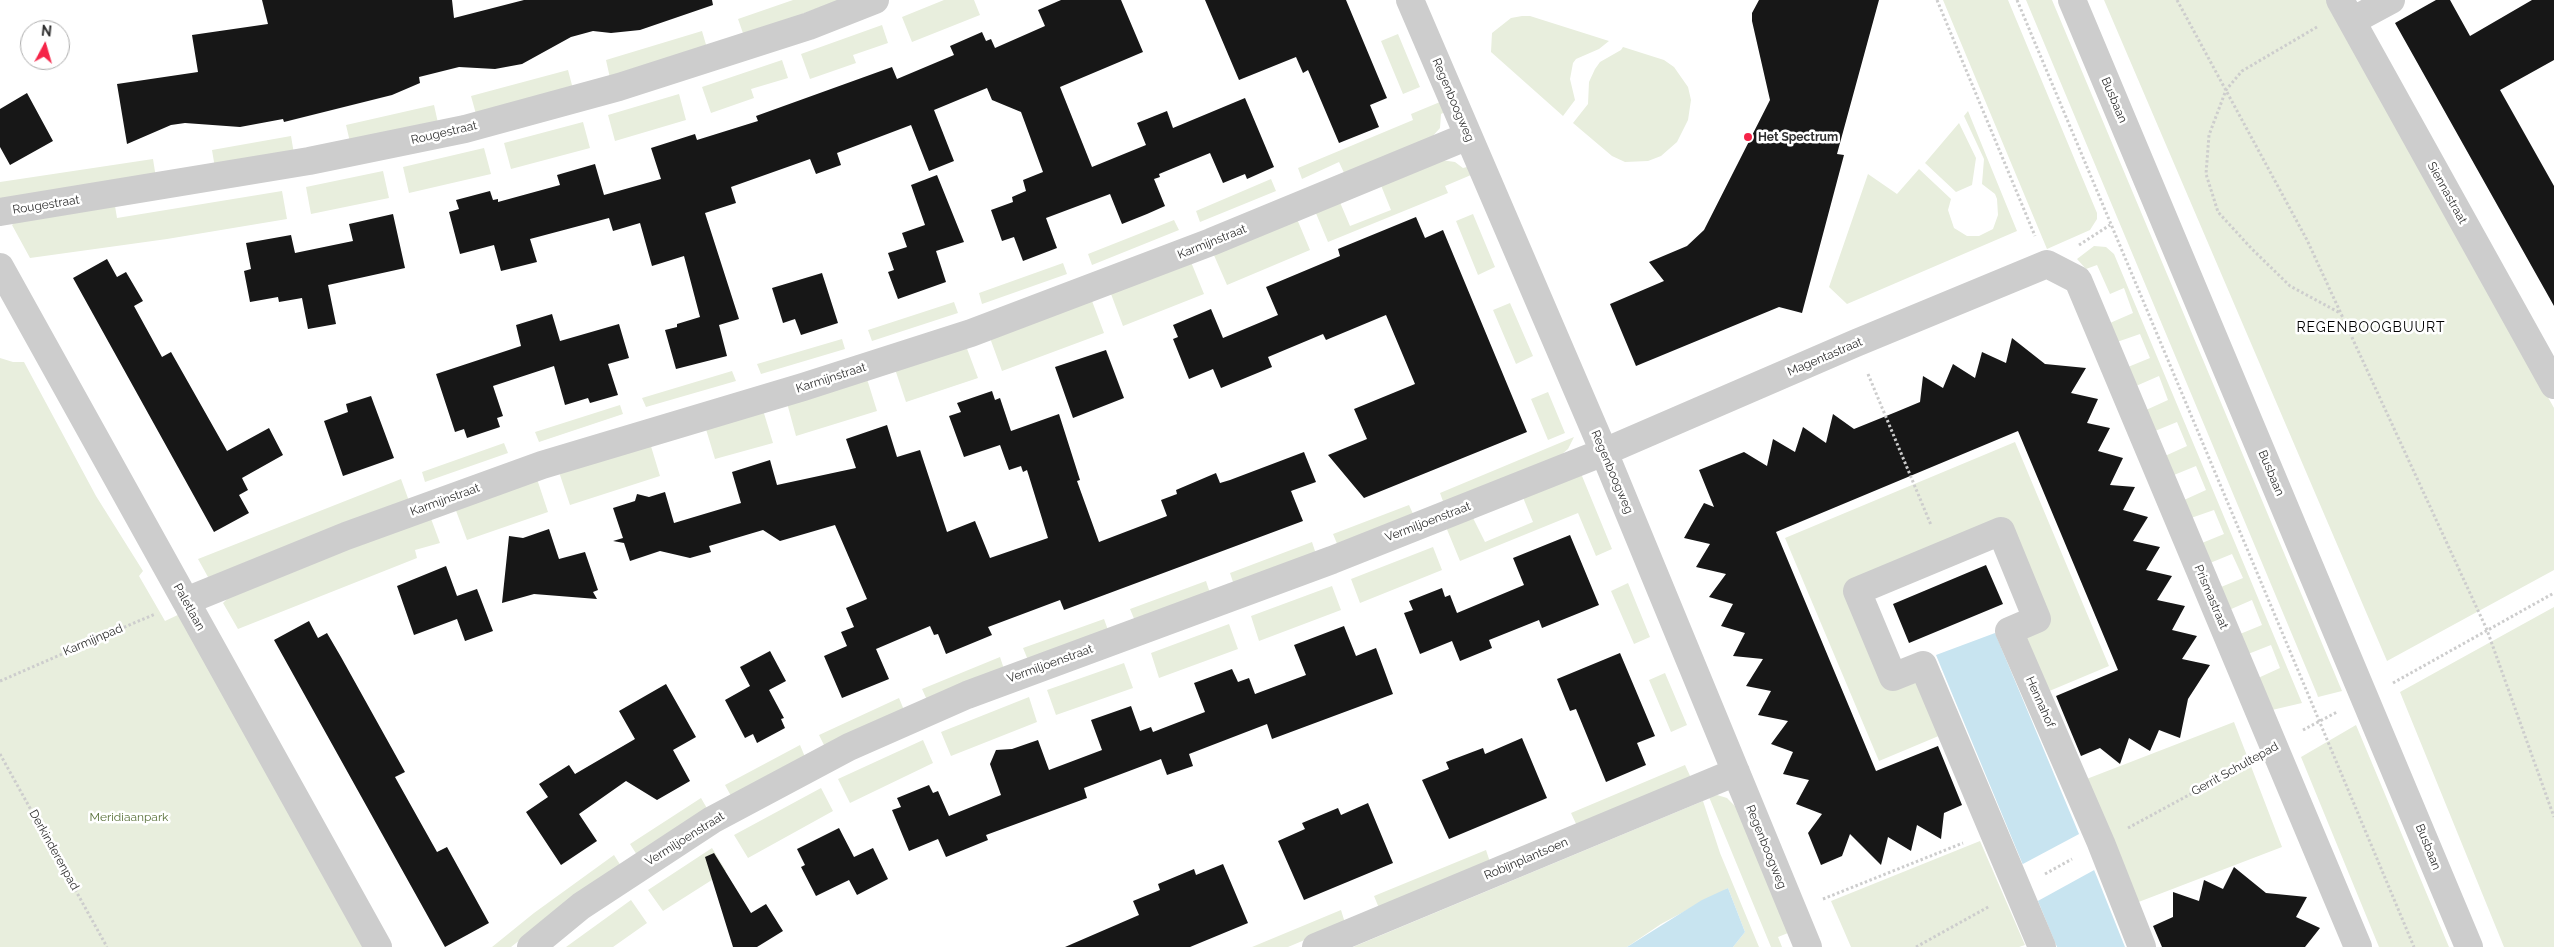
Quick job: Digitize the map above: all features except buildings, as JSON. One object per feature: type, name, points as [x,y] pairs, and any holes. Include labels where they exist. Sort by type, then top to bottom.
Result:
[{"type":"street","name":"Rougestraat","points":[[0,212],[308,161],[465,129],[619,87],[809,26],[875,0]]},
{"type":"street","name":"Regenboogweg","points":[[1410,0],[1604,452],[1808,947]]},
{"type":"street","name":"Busbaan","points":[[2072,0],[2469,947]]},
{"type":"street","points":[[2346,11],[2391,0]]},
{"type":"street","name":"Siennastraat","points":[[2346,11],[2554,385]]},
{"type":"street","name":"Karmijnstraat","points":[[186,601],[346,536],[542,465],[803,387],[971,333],[1211,242],[1468,136]]},
{"type":"street","name":"Magentastraat","points":[[1604,452],[1856,343],[2047,264]]},
{"type":"street","name":"Prismastraat","points":[[2047,264],[2078,280],[2273,749],[2358,947]]},
{"type":"street","name":"Paletlaan","points":[[0,267],[378,947]]},
{"type":"street","name":"Vermiljoenstraat","points":[[531,947],[581,906],[712,820],[849,747],[967,695],[1332,560],[1604,452]]},
{"type":"street","name":"Hennahof","points":[[2042,947],[2022,888],[1994,831],[1924,665],[1893,677],[1857,591],[2001,531],[2037,619],[2009,631],[2095,846],[2142,947]]},
{"type":"street","name":"Robijnplantsoen","points":[[1316,947],[1736,772]]},
{"type":"path","points":[[1937,0],[2047,264]]},
{"type":"path","points":[[2017,0],[2414,947]]},
{"type":"path","points":[[2177,0],[2307,240],[2487,630],[2554,817]]},
{"type":"path","points":[[2340,313],[2290,286],[2250,248],[2218,212],[2206,174],[2209,135],[2226,90],[2242,72],[2346,11]]},
{"type":"path","points":[[1856,343],[1943,554]]},
{"type":"path","name":"Gerrit Schultepad","points":[[1916,947],[2095,846],[2273,749],[2319,720],[2366,698],[2554,592]]},
{"type":"path","name":"Karmijnpad","points":[[0,681],[186,601]]},
{"type":"path","name":"Derkinderenpad","points":[[0,754],[107,947]]},
{"type":"path","points":[[1792,912],[1994,831]]},
{"type":"green space","points":[[793,0],[839,0],[744,36],[738,19]]},
{"type":"green space","points":[[944,0],[974,0],[980,15],[912,42],[902,17]]},
{"type":"green space","points":[[1943,0],[2008,0],[2097,213],[2097,219],[2090,230],[2047,249]]},
{"type":"green space","points":[[2026,0],[2052,0],[2342,691],[2318,697]]},
{"type":"green space","points":[[2104,0],[2326,0],[2554,408],[2554,570],[2387,661]]},
{"type":"green space","points":[[1530,16],[1609,41],[1599,49],[1576,59],[1573,63],[1570,79],[1575,100],[1563,116],[1491,52],[1492,33],[1511,18]]},
{"type":"green space","points":[[882,25],[888,43],[853,55],[856,63],[810,79],[801,54]]},
{"type":"green space","points":[[702,31],[707,48],[610,78],[606,60]]},
{"type":"green space","points":[[1398,34],[1420,87],[1403,94],[1381,41]]},
{"type":"green space","points":[[1623,47],[1664,60],[1674,67],[1688,87],[1691,100],[1688,120],[1677,142],[1661,156],[1648,161],[1625,162],[1612,156],[1573,123],[1588,104],[1589,82],[1595,69],[1600,62]]},
{"type":"green space","points":[[782,60],[788,78],[751,89],[754,98],[711,113],[702,87]]},
{"type":"green space","points":[[568,70],[573,89],[476,114],[471,96]]},
{"type":"green space","points":[[679,94],[686,120],[615,141],[608,115]]},
{"type":"green space","points":[[1440,102],[1445,112],[1441,114],[1440,128],[1431,138],[1345,175],[1339,162],[1302,179],[1298,168],[1413,120],[1411,114]]},
{"type":"green space","points":[[434,105],[438,123],[350,142],[346,125]]},
{"type":"green space","points":[[1968,111],[2017,231],[1847,304],[1829,287],[1868,174],[1897,194],[1919,169],[1951,199],[1948,210],[1954,228],[1967,236],[1979,236],[1993,229],[1998,215],[1997,199],[1995,194],[1982,184],[1984,159],[1964,116]]},
{"type":"green space","points":[[583,122],[590,148],[511,169],[504,143]]},
{"type":"green space","points":[[1959,123],[1976,158],[1972,185],[1956,192],[1925,163]]},
{"type":"green space","points":[[291,136],[294,154],[215,168],[212,150]]},
{"type":"green space","points":[[484,148],[491,174],[409,193],[403,167]]},
{"type":"green space","points":[[153,159],[156,178],[0,200],[0,182]]},
{"type":"green space","points":[[1441,160],[1455,162],[1463,168],[1467,167],[1471,175],[1445,186],[1448,193],[1328,242],[1315,211],[1339,200],[1350,226],[1391,210],[1380,183]]},
{"type":"green space","points":[[383,171],[389,198],[311,214],[306,187]]},
{"type":"green space","points":[[1271,179],[1276,191],[1200,222],[1196,211]]},
{"type":"green space","points":[[282,191],[287,219],[167,239],[30,258],[12,225],[15,222],[115,206],[117,218]]},
{"type":"green space","points":[[1473,214],[1495,267],[1478,275],[1456,221]]},
{"type":"green space","points":[[1297,219],[1310,250],[1227,285],[1213,253]]},
{"type":"green space","points":[[1174,220],[1179,230],[1092,265],[1088,254]]},
{"type":"green space","points":[[2094,246],[2106,247],[2114,254],[2302,703],[2272,710],[2258,678],[2280,668],[2271,645],[2248,654],[2240,634],[2262,625],[2252,600],[2229,610],[2221,587],[2243,578],[2232,554],[2210,563],[2202,543],[2224,534],[2214,510],[2191,518],[2184,500],[2206,490],[2196,466],[2174,475],[2165,456],[2187,446],[2177,422],[2155,431],[2146,410],[2168,400],[2159,376],[2136,386],[2128,367],[2150,358],[2140,334],[2117,342],[2110,323],[2133,313],[2124,288],[2110,294],[2097,265],[2086,269],[2077,259]]},
{"type":"green space","points":[[1191,262],[1204,294],[1123,326],[1111,294]]},
{"type":"green space","points":[[1063,263],[1067,274],[982,304],[979,293]]},
{"type":"green space","points":[[1092,301],[1104,333],[1002,371],[990,338]]},
{"type":"green space","points":[[954,302],[958,313],[872,341],[868,330]]},
{"type":"green space","points":[[1510,303],[1533,356],[1516,364],[1493,310]]},
{"type":"green space","points":[[842,339],[845,349],[761,374],[757,364]]},
{"type":"green space","points":[[966,346],[978,378],[906,402],[895,369]]},
{"type":"green space","name":"Meridiaanpark","points":[[0,358],[13,362],[24,362],[96,496],[143,571],[139,576],[165,621],[182,613],[368,947],[0,947]]},
{"type":"green space","points":[[732,371],[736,381],[646,407],[642,398]]},
{"type":"green space","points":[[867,379],[877,411],[796,436],[787,403]]},
{"type":"green space","points":[[1548,392],[1565,433],[1548,440],[1531,399]]},
{"type":"green space","points":[[620,405],[623,414],[539,442],[535,432]]},
{"type":"green space","points":[[763,410],[773,443],[715,459],[705,426]]},
{"type":"green space","points":[[1574,437],[1568,449],[1561,455],[1444,504],[1440,493]]},
{"type":"green space","points":[[2015,442],[2109,666],[2047,692],[2023,634],[2048,623],[2003,517],[1847,583],[1891,688],[1917,678],[1941,735],[1879,761],[1785,538]]},
{"type":"green space","points":[[504,443],[508,453],[425,482],[422,472]]},
{"type":"green space","points":[[650,443],[660,476],[570,505],[559,472]]},
{"type":"green space","points":[[1572,476],[1582,476],[1612,549],[1596,556],[1578,513],[1460,561],[1446,527],[1472,516],[1485,542],[1533,522],[1522,495]]},
{"type":"green space","points":[[401,479],[409,501],[214,577],[208,577],[198,559]]},
{"type":"green space","points":[[537,479],[548,512],[467,540],[455,508]]},
{"type":"green space","points":[[1409,505],[1414,516],[1338,546],[1333,534]]},
{"type":"green space","points":[[430,516],[440,543],[415,550],[417,558],[238,629],[223,603],[230,596]]},
{"type":"green space","points":[[1312,542],[1316,554],[1234,585],[1230,573]]},
{"type":"green space","points":[[1433,547],[1442,570],[1360,603],[1351,579]]},
{"type":"green space","points":[[1206,581],[1210,593],[1135,621],[1130,609]]},
{"type":"green space","points":[[1628,583],[1650,637],[1634,644],[1611,591]]},
{"type":"green space","points":[[1332,586],[1341,610],[1259,641],[1251,616]]},
{"type":"green space","points":[[2554,607],[2554,947],[2504,947],[2400,692]]},
{"type":"green space","points":[[1104,619],[1108,630],[1028,660],[1023,648]]},
{"type":"green space","points":[[1229,624],[1238,649],[1159,678],[1151,653]]},
{"type":"green space","points":[[1000,657],[1004,669],[927,700],[922,689]]},
{"type":"green space","points":[[1124,663],[1133,688],[1056,715],[1047,690]]},
{"type":"green space","points":[[1665,673],[1687,725],[1671,732],[1649,680]]},
{"type":"green space","points":[[1029,697],[1037,722],[951,756],[941,732]]},
{"type":"green space","points":[[899,698],[904,710],[825,747],[819,735]]},
{"type":"green space","points":[[2234,722],[2282,847],[2136,903],[2084,780]]},
{"type":"green space","points":[[2356,725],[2449,947],[2379,947],[2301,757]]},
{"type":"green space","points":[[923,740],[933,763],[850,803],[838,779]]},
{"type":"green space","points":[[800,745],[805,757],[731,796],[725,785]]},
{"type":"green space","points":[[1685,765],[1691,778],[1577,826],[1571,813]]},
{"type":"green space","points":[[821,788],[833,811],[748,858],[734,835]]},
{"type":"green space","points":[[1717,795],[1727,798],[1736,807],[1788,933],[1778,937],[1782,947],[1771,947],[1709,797]]},
{"type":"green space","points":[[701,798],[708,810],[637,855],[630,844]]},
{"type":"green space","points":[[1703,801],[1720,853],[1759,947],[1733,947],[1745,932],[1728,888],[1661,924],[1627,947],[1353,947]]},
{"type":"green space","points":[[1980,841],[2025,945],[2019,947],[1851,947],[1831,901]]},
{"type":"green space","points":[[712,848],[726,871],[663,911],[648,890]]},
{"type":"green space","points":[[1486,850],[1490,862],[1379,908],[1374,896]]},
{"type":"green space","points":[[614,855],[621,866],[557,911],[511,947],[492,947],[534,913]]},
{"type":"green space","points":[[631,900],[647,923],[613,947],[566,947]]},
{"type":"green space","points":[[1341,910],[1345,923],[1288,947],[1252,947]]},
{"type":"water","points":[[1995,633],[2125,947],[2057,947],[1936,655]]},
{"type":"water","points":[[1728,888],[1745,932],[1733,947],[1627,947],[1702,900]]},
{"type":"pier","points":[[2081,833],[2096,869],[2036,902],[2021,865]]},
{"type":"place","name":"Het Spectrum","points":[[1748,137]]},
{"type":"district","name":"REGENBOOGBUURT","points":[[2371,328]]}]
